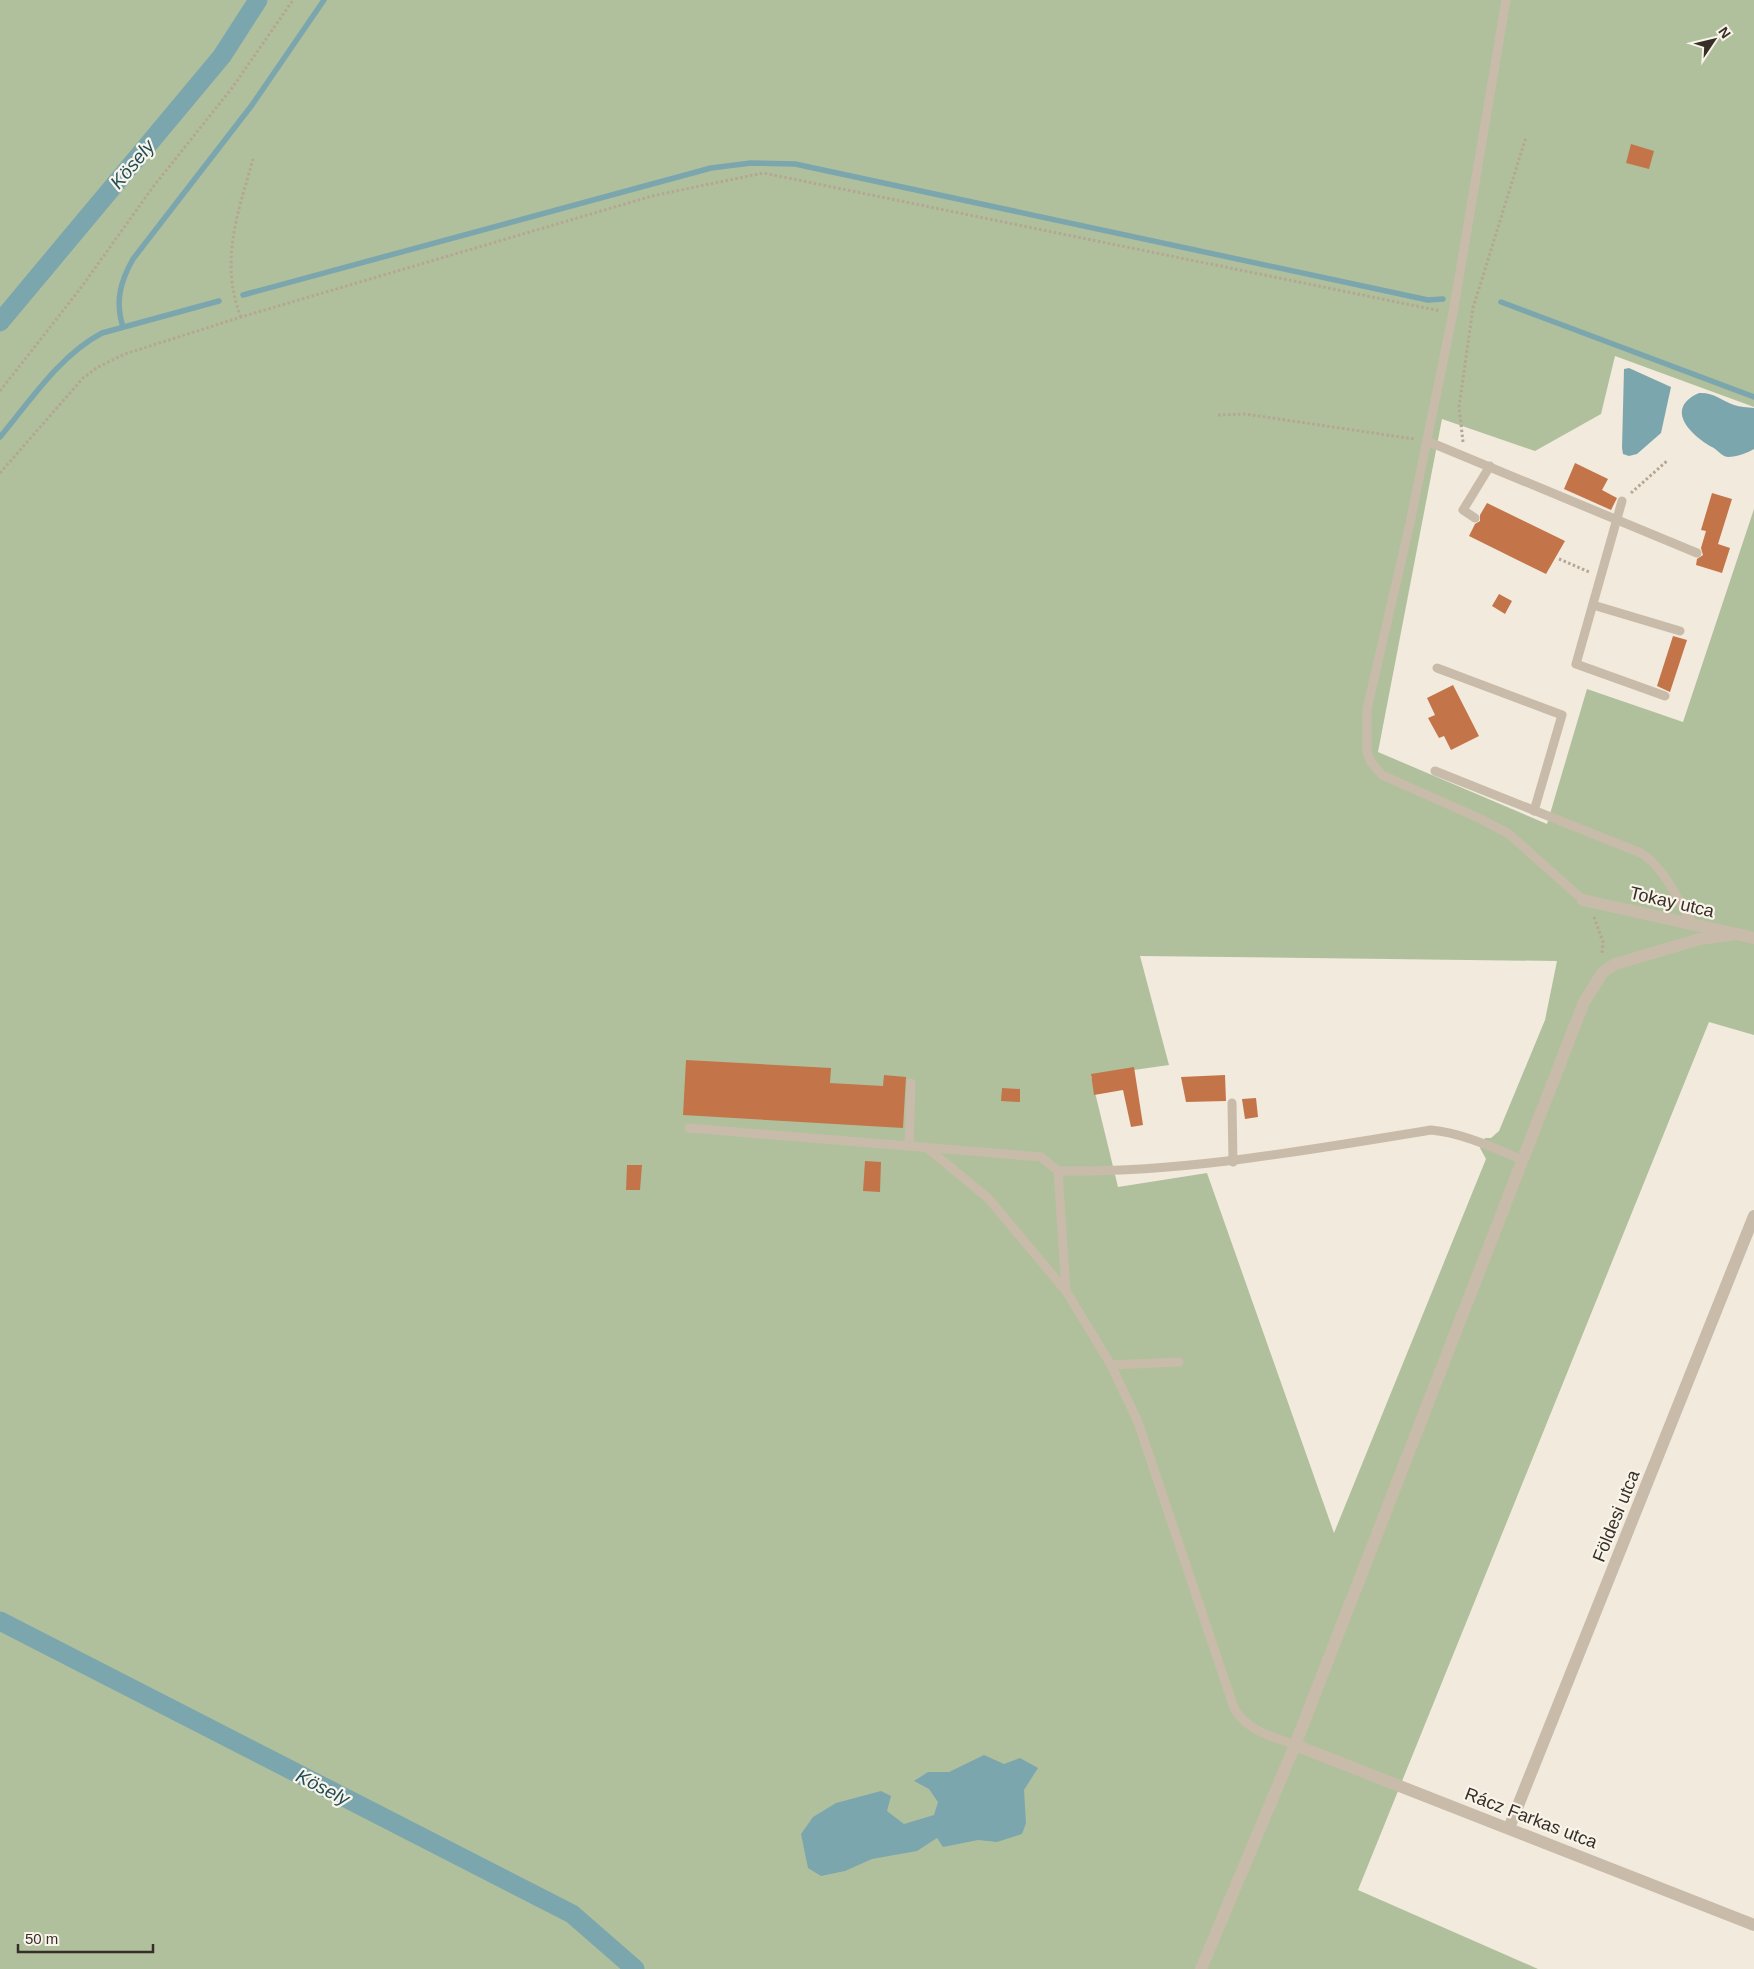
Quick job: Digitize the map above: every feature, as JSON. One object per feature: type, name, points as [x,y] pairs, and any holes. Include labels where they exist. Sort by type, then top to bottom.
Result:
[{"type":"street","name":"Tokay utca","points":[[1583,900],[1754,938]]},
{"type":"street","points":[[1201,1969],[1295,1745],[1584,1002],[1603,972],[1615,964],[1629,958],[1700,939],[1737,934]]},
{"type":"street","name":"Földesi utca","points":[[1509,1828],[1754,1216]]},
{"type":"street","name":"Rácz Farkas utca","points":[[1295,1745],[1754,1925]]},
{"type":"lane","points":[[1506,0],[1454,313],[1367,710],[1367,752],[1371,762],[1382,776],[1481,819],[1509,834],[1583,900]]},
{"type":"lane","points":[[1427,441],[1696,554]]},
{"type":"lane","points":[[1475,518],[1463,510],[1490,466]]},
{"type":"lane","points":[[1622,501],[1576,664],[1665,696]]},
{"type":"lane","points":[[1593,604],[1680,631]]},
{"type":"lane","points":[[1437,668],[1562,715],[1534,811]]},
{"type":"lane","points":[[1435,771],[1641,853],[1650,859],[1693,924]]},
{"type":"lane","points":[[909,1145],[911,1083]]},
{"type":"lane","points":[[1232,1103],[1233,1162]]},
{"type":"lane","points":[[688,1128],[1041,1157],[1058,1171],[1090,1171],[1233,1162],[1431,1130],[1442,1131],[1482,1144],[1523,1160]]},
{"type":"lane","points":[[925,1146],[988,1198],[1066,1291],[1111,1365],[1138,1422],[1234,1708],[1241,1720],[1249,1726],[1295,1745]]},
{"type":"lane","points":[[1058,1171],[1066,1291]]},
{"type":"lane","points":[[1111,1365],[1179,1362]]},
{"type":"path","points":[[0,391],[80,290],[153,187],[232,88],[293,0]]},
{"type":"path","points":[[1466,456],[1461,434],[1459,407],[1473,308],[1526,137]]},
{"type":"path","points":[[242,317],[231,285],[232,230],[254,159]]},
{"type":"path","points":[[0,473],[83,378],[98,366],[125,354],[242,317],[652,196],[762,174],[1454,313]]},
{"type":"path","points":[[1218,416],[1245,414],[1427,441]]},
{"type":"path","points":[[1622,501],[1668,460]]},
{"type":"path","points":[[1560,559],[1600,578]]},
{"type":"path","points":[[1583,900],[1598,925],[1603,942],[1602,956]]},
{"type":"green space","points":[[0,0],[1754,0],[1754,407],[1615,356],[1601,414],[1535,451],[1442,419],[1378,752],[1547,824],[1587,689],[1683,722],[1754,509],[1754,1035],[1709,1022],[1358,1890],[1538,1969],[0,1969]],"holes":[[[1140,956],[1557,961],[1545,1020],[1499,1131],[1491,1138],[1485,1138],[1480,1148],[1486,1159],[1334,1533],[1207,1173],[1118,1187],[1091,1076],[1169,1065]]]},
{"type":"water","points":[[1629,368],[1671,387],[1661,433],[1637,454],[1629,456],[1623,454],[1622,448],[1624,369]]},
{"type":"water","points":[[1699,393],[1713,395],[1736,406],[1754,408],[1754,449],[1738,456],[1728,457],[1696,436],[1685,422],[1682,414],[1683,407],[1688,399]]},
{"type":"water","points":[[984,1755],[1004,1764],[1020,1758],[1038,1768],[1024,1790],[1026,1823],[1022,1834],[997,1842],[978,1840],[943,1847],[937,1838],[917,1851],[872,1859],[845,1871],[821,1876],[808,1868],[801,1834],[813,1817],[836,1803],[881,1791],[891,1796],[887,1811],[904,1824],[934,1815],[938,1802],[929,1789],[914,1781],[928,1772],[949,1772]]},
{"type":"building","points":[[1631,144],[1654,151],[1649,169],[1626,163]]},
{"type":"building","points":[[1575,463],[1608,479],[1602,490],[1617,498],[1611,510],[1564,489]]},
{"type":"building","points":[[1712,493],[1732,499],[1718,544],[1730,548],[1722,573],[1696,565],[1697,559],[1703,555],[1701,548],[1706,531],[1701,530]]},
{"type":"building","points":[[1487,503],[1565,541],[1546,574],[1469,536],[1475,524],[1480,521],[1480,515]]},
{"type":"building","points":[[1499,594],[1512,601],[1505,614],[1492,606]]},
{"type":"building","points":[[1673,636],[1687,640],[1670,692],[1657,686]]},
{"type":"building","points":[[1453,685],[1479,736],[1451,750],[1444,736],[1439,738],[1428,718],[1435,715],[1427,698]]},
{"type":"building","points":[[686,1060],[831,1068],[830,1083],[883,1086],[884,1075],[906,1077],[903,1128],[683,1115]]},
{"type":"building","points":[[1134,1067],[1143,1125],[1131,1127],[1123,1090],[1094,1095],[1091,1074]]},
{"type":"building","points":[[1225,1075],[1226,1101],[1186,1102],[1181,1077]]},
{"type":"building","points":[[1002,1088],[1020,1089],[1020,1102],[1001,1101]]},
{"type":"building","points":[[1256,1098],[1258,1117],[1245,1119],[1242,1099]]},
{"type":"building","points":[[865,1161],[881,1162],[880,1192],[863,1191]]},
{"type":"building","points":[[627,1165],[642,1165],[640,1190],[626,1190]]},
{"type":"waterway","name":"Kösely","points":[[0,322],[222,56],[258,0]]},
{"type":"waterway","points":[[123,327],[119,309],[120,292],[133,259],[252,105],[324,0]]},
{"type":"waterway","points":[[243,295],[711,168],[751,163],[795,164],[1428,300],[1443,299]]},
{"type":"waterway","points":[[0,437],[46,380],[87,342],[102,333],[219,301]]},
{"type":"waterway","points":[[1501,302],[1754,397]]},
{"type":"waterway","name":"Kösely","points":[[0,1621],[572,1914],[635,1969]]}]
